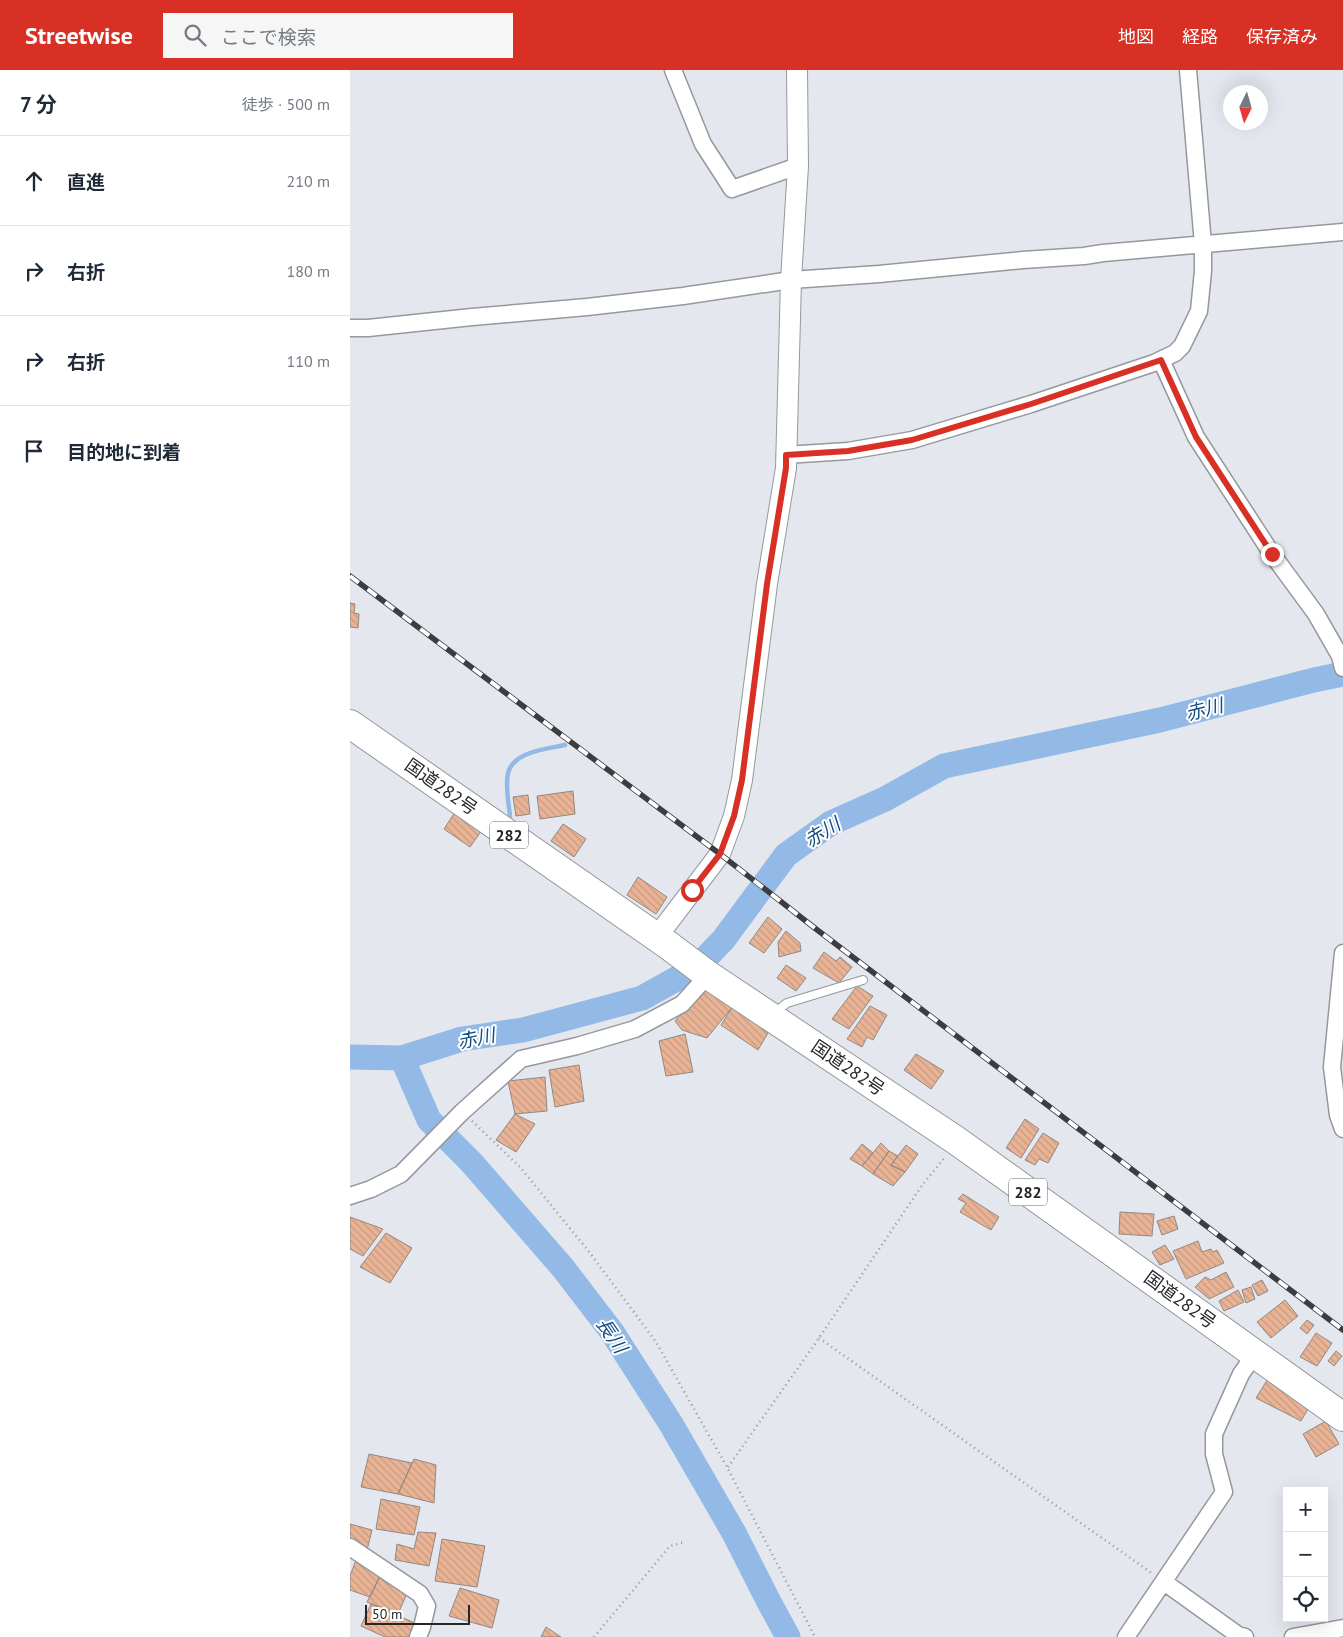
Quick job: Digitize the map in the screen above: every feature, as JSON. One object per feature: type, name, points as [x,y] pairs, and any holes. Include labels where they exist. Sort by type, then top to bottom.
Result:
[{"type":"highway","name":"国道282号","points":[[350,724],[708,975],[957,1141],[1343,1417]]},
{"type":"street","points":[[673,70],[703,144],[732,189],[798,166]]},
{"type":"street","points":[[662,941],[720,854],[734,816],[742,780],[767,584],[786,468],[791,280],[798,166],[798,70]]},
{"type":"street","points":[[786,455],[848,451],[912,440],[1031,404],[1161,360],[1182,346],[1199,311],[1203,271],[1203,244],[1188,70]]},
{"type":"street","points":[[350,328],[368,328],[587,307],[683,296],[791,280],[879,274],[1343,232]]},
{"type":"street","points":[[1161,360],[1196,437],[1272,554],[1316,614],[1340,656],[1343,668]]},
{"type":"street","points":[[1343,953],[1332,1067],[1338,1115],[1343,1129]]},
{"type":"street","points":[[350,1196],[371,1189],[400,1174],[462,1112],[521,1059],[635,1030],[682,1004],[708,975]]},
{"type":"street","points":[[1126,1637],[1224,1492],[1214,1454],[1214,1434],[1241,1374],[1255,1354]]},
{"type":"street","points":[[350,1547],[420,1594],[427,1606],[418,1637]]},
{"type":"street","points":[[1164,1582],[1238,1635],[1245,1637]]},
{"type":"street","points":[[1293,1637],[1343,1628]]},
{"type":"lane","points":[[770,1016],[787,1003],[863,980]]},
{"type":"path","points":[[462,1112],[520,1166],[590,1253],[651,1334],[727,1467],[815,1637]]},
{"type":"path","points":[[727,1467],[819,1338],[923,1184],[957,1141]]},
{"type":"path","points":[[819,1338],[1164,1582]]},
{"type":"path","points":[[594,1637],[670,1546],[685,1542]]},
{"type":"building","points":[[350,603],[355,604],[354,613],[359,614],[358,628],[350,627]]},
{"type":"building","points":[[573,791],[575,814],[540,819],[537,796]]},
{"type":"building","points":[[528,795],[530,814],[516,816],[513,797]]},
{"type":"building","points":[[455,812],[482,830],[470,847],[444,829]]},
{"type":"building","points":[[563,824],[586,839],[574,857],[551,841]]},
{"type":"building","points":[[638,877],[667,897],[656,914],[627,895]]},
{"type":"building","points":[[768,917],[782,929],[764,953],[749,943]]},
{"type":"building","points":[[786,931],[800,943],[801,951],[779,957],[778,942]]},
{"type":"building","points":[[824,952],[836,961],[840,957],[852,967],[839,983],[813,968]]},
{"type":"building","points":[[786,965],[806,978],[796,991],[777,978]]},
{"type":"building","points":[[857,986],[873,996],[849,1029],[832,1019]]},
{"type":"building","points":[[703,989],[733,1006],[707,1038],[682,1030],[675,1021]]},
{"type":"building","points":[[733,1006],[768,1033],[758,1050],[721,1025]]},
{"type":"building","points":[[870,1006],[887,1015],[873,1040],[867,1037],[862,1047],[847,1039]]},
{"type":"building","points":[[685,1034],[693,1072],[666,1076],[659,1041]]},
{"type":"building","points":[[916,1054],[944,1071],[931,1089],[904,1070]]},
{"type":"building","points":[[579,1065],[584,1101],[555,1107],[549,1070]]},
{"type":"building","points":[[545,1077],[547,1111],[515,1114],[508,1081]]},
{"type":"building","points":[[515,1114],[535,1124],[516,1152],[496,1140]]},
{"type":"building","points":[[1025,1119],[1039,1129],[1021,1158],[1006,1148]]},
{"type":"building","points":[[1043,1133],[1059,1143],[1048,1163],[1039,1159],[1035,1165],[1025,1160]]},
{"type":"building","points":[[881,1143],[889,1151],[873,1174],[862,1166]]},
{"type":"building","points":[[862,1144],[873,1153],[862,1166],[850,1159]]},
{"type":"building","points":[[906,1145],[918,1154],[905,1172],[891,1165]]},
{"type":"building","points":[[889,1151],[898,1156],[891,1165],[905,1172],[893,1186],[873,1174]]},
{"type":"building","points":[[963,1194],[999,1217],[991,1230],[960,1212],[966,1203],[958,1199]]},
{"type":"building","points":[[1120,1212],[1154,1214],[1152,1236],[1119,1234]]},
{"type":"building","points":[[1174,1216],[1178,1229],[1162,1235],[1157,1221]]},
{"type":"building","points":[[350,1217],[383,1229],[363,1256],[350,1249]]},
{"type":"building","points":[[386,1233],[412,1248],[390,1283],[360,1267]]},
{"type":"building","points":[[1198,1241],[1202,1252],[1211,1249],[1213,1252],[1217,1250],[1224,1263],[1186,1279],[1173,1251]]},
{"type":"building","points":[[1165,1245],[1174,1259],[1160,1265],[1152,1252]]},
{"type":"building","points":[[1226,1272],[1234,1287],[1209,1299],[1195,1287],[1205,1277],[1211,1280]]},
{"type":"building","points":[[1262,1280],[1268,1291],[1258,1296],[1252,1285]]},
{"type":"building","points":[[1251,1287],[1255,1299],[1246,1303],[1242,1290]]},
{"type":"building","points":[[1238,1290],[1244,1302],[1224,1311],[1219,1301]]},
{"type":"building","points":[[1285,1300],[1298,1316],[1271,1338],[1257,1322]]},
{"type":"building","points":[[1307,1320],[1314,1325],[1307,1334],[1300,1328]]},
{"type":"building","points":[[1316,1333],[1332,1343],[1317,1366],[1300,1357]]},
{"type":"building","points":[[1336,1351],[1342,1356],[1334,1366],[1328,1361]]},
{"type":"building","points":[[1269,1377],[1312,1402],[1301,1421],[1256,1398]]},
{"type":"building","points":[[1326,1421],[1339,1444],[1316,1457],[1303,1434]]},
{"type":"building","points":[[369,1454],[412,1463],[398,1494],[361,1487]]},
{"type":"building","points":[[414,1459],[436,1465],[434,1503],[398,1494]]},
{"type":"building","points":[[381,1499],[420,1507],[414,1535],[376,1529]]},
{"type":"building","points":[[350,1524],[372,1530],[367,1550],[350,1543]]},
{"type":"building","points":[[418,1532],[436,1533],[429,1566],[395,1560],[397,1544],[414,1549]]},
{"type":"building","points":[[442,1539],[485,1546],[477,1587],[435,1581]]},
{"type":"building","points":[[356,1560],[382,1572],[370,1597],[350,1590],[350,1576]]},
{"type":"building","points":[[382,1572],[408,1591],[398,1614],[367,1602]]},
{"type":"building","points":[[460,1588],[499,1600],[492,1628],[449,1616]]},
{"type":"building","points":[[371,1604],[415,1623],[409,1637],[385,1637],[361,1626]]},
{"type":"building","points":[[546,1627],[561,1637],[541,1637]]},
{"type":"waterway","name":"赤川","points":[[350,1057],[402,1058],[462,1039],[523,1030],[642,998],[696,968],[723,940],[786,855],[831,823],[885,799],[944,766],[1160,720],[1343,674]]},
{"type":"waterway","points":[[510,817],[507,784],[511,766],[517,760],[532,752],[565,745]]},
{"type":"waterway","name":"長川","points":[[402,1058],[429,1120],[471,1162],[563,1268],[612,1332],[671,1424],[734,1533],[788,1637]]},
{"type":"railway","points":[[350,576],[720,854],[1343,1330]]},
{"type":"route","points":[[692,890],[720,854],[734,816],[742,780],[767,584],[786,468],[786,455],[848,451],[912,440],[1031,404],[1161,360],[1196,437],[1272,554]]}]
